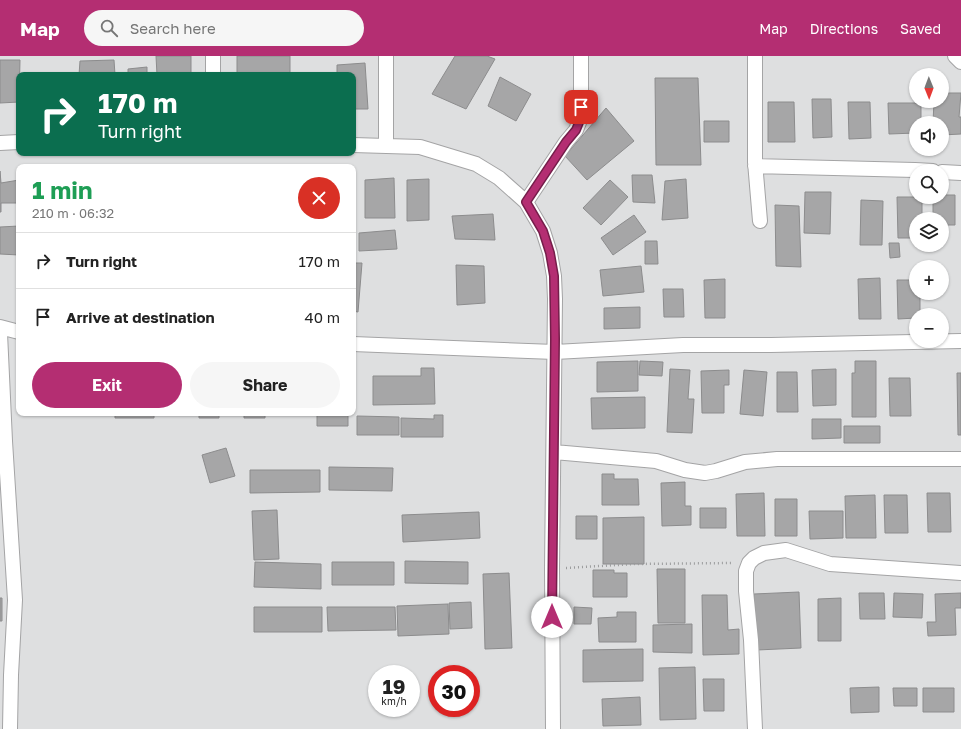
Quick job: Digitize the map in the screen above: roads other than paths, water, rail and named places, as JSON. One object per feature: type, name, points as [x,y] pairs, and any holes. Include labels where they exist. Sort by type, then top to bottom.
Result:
[{"type":"street","points":[[213,56],[213,72]]},
{"type":"street","points":[[386,56],[386,146]]},
{"type":"street","points":[[526,202],[566,142],[576,130],[580,120],[581,56]]},
{"type":"street","points":[[755,56],[755,166],[760,221]]},
{"type":"street","points":[[955,56],[961,62]]},
{"type":"street","points":[[0,143],[16,142]]},
{"type":"street","points":[[356,145],[420,147],[476,164],[499,178],[526,202],[543,231],[550,253],[554,276],[555,300],[552,569],[553,729]]},
{"type":"street","points":[[755,166],[909,170]]},
{"type":"street","points":[[949,172],[961,173]]},
{"type":"street","points":[[0,328],[16,331]]},
{"type":"street","points":[[0,334],[15,600],[10,729]]},
{"type":"street","points":[[356,344],[555,352],[683,345],[771,345],[961,341]]},
{"type":"street","points":[[554,452],[656,461],[686,470],[705,472],[716,471],[745,462],[777,459],[961,459]]},
{"type":"street","points":[[755,729],[751,640],[746,591],[746,571],[749,563],[754,558],[764,553],[786,550],[830,564],[961,573]]},
{"type":"street","points":[[0,725],[11,674]]}]
